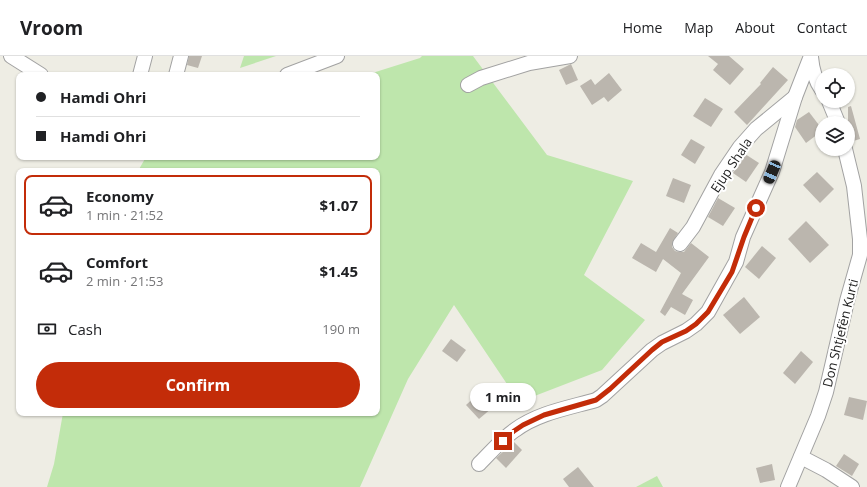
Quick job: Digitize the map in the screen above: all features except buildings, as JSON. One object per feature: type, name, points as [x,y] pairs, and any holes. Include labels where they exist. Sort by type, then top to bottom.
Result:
[{"type":"street","points":[[11,56],[36,72]]},
{"type":"street","points":[[141,72],[145,56]]},
{"type":"street","points":[[177,72],[181,56]]},
{"type":"street","points":[[295,72],[337,56]]},
{"type":"street","points":[[468,85],[481,78],[529,63],[570,56]]},
{"type":"street","points":[[811,57],[812,69],[815,77]]},
{"type":"street","points":[[479,464],[514,431],[523,425],[544,415],[596,400],[662,342],[691,328],[708,312],[732,272],[744,237],[772,172],[795,97],[811,57]]},
{"type":"street","name":"Ejup Shala","points":[[680,244],[693,227],[721,175],[740,147],[756,129],[795,97]]},
{"type":"street","name":"Don Shtjefën Kurti","points":[[788,487],[818,416],[826,392],[860,255],[860,239],[854,186],[847,156]]},
{"type":"street","points":[[801,457],[826,470],[852,487]]},
{"type":"green space","points":[[244,56],[276,56],[240,68]]},
{"type":"green space","points":[[422,56],[473,56],[547,155],[633,181],[584,275],[645,320],[602,370],[519,402],[454,305],[408,379],[360,487],[47,487],[54,464],[62,416],[380,416],[380,168],[140,168],[144,160],[380,160],[380,72],[376,72],[420,58]]},
{"type":"green space","points":[[657,476],[663,487],[636,487]]},
{"type":"route","points":[[503,441],[523,425],[544,415],[596,400],[662,342],[686,331],[696,324],[708,312],[732,272],[756,208]]}]
